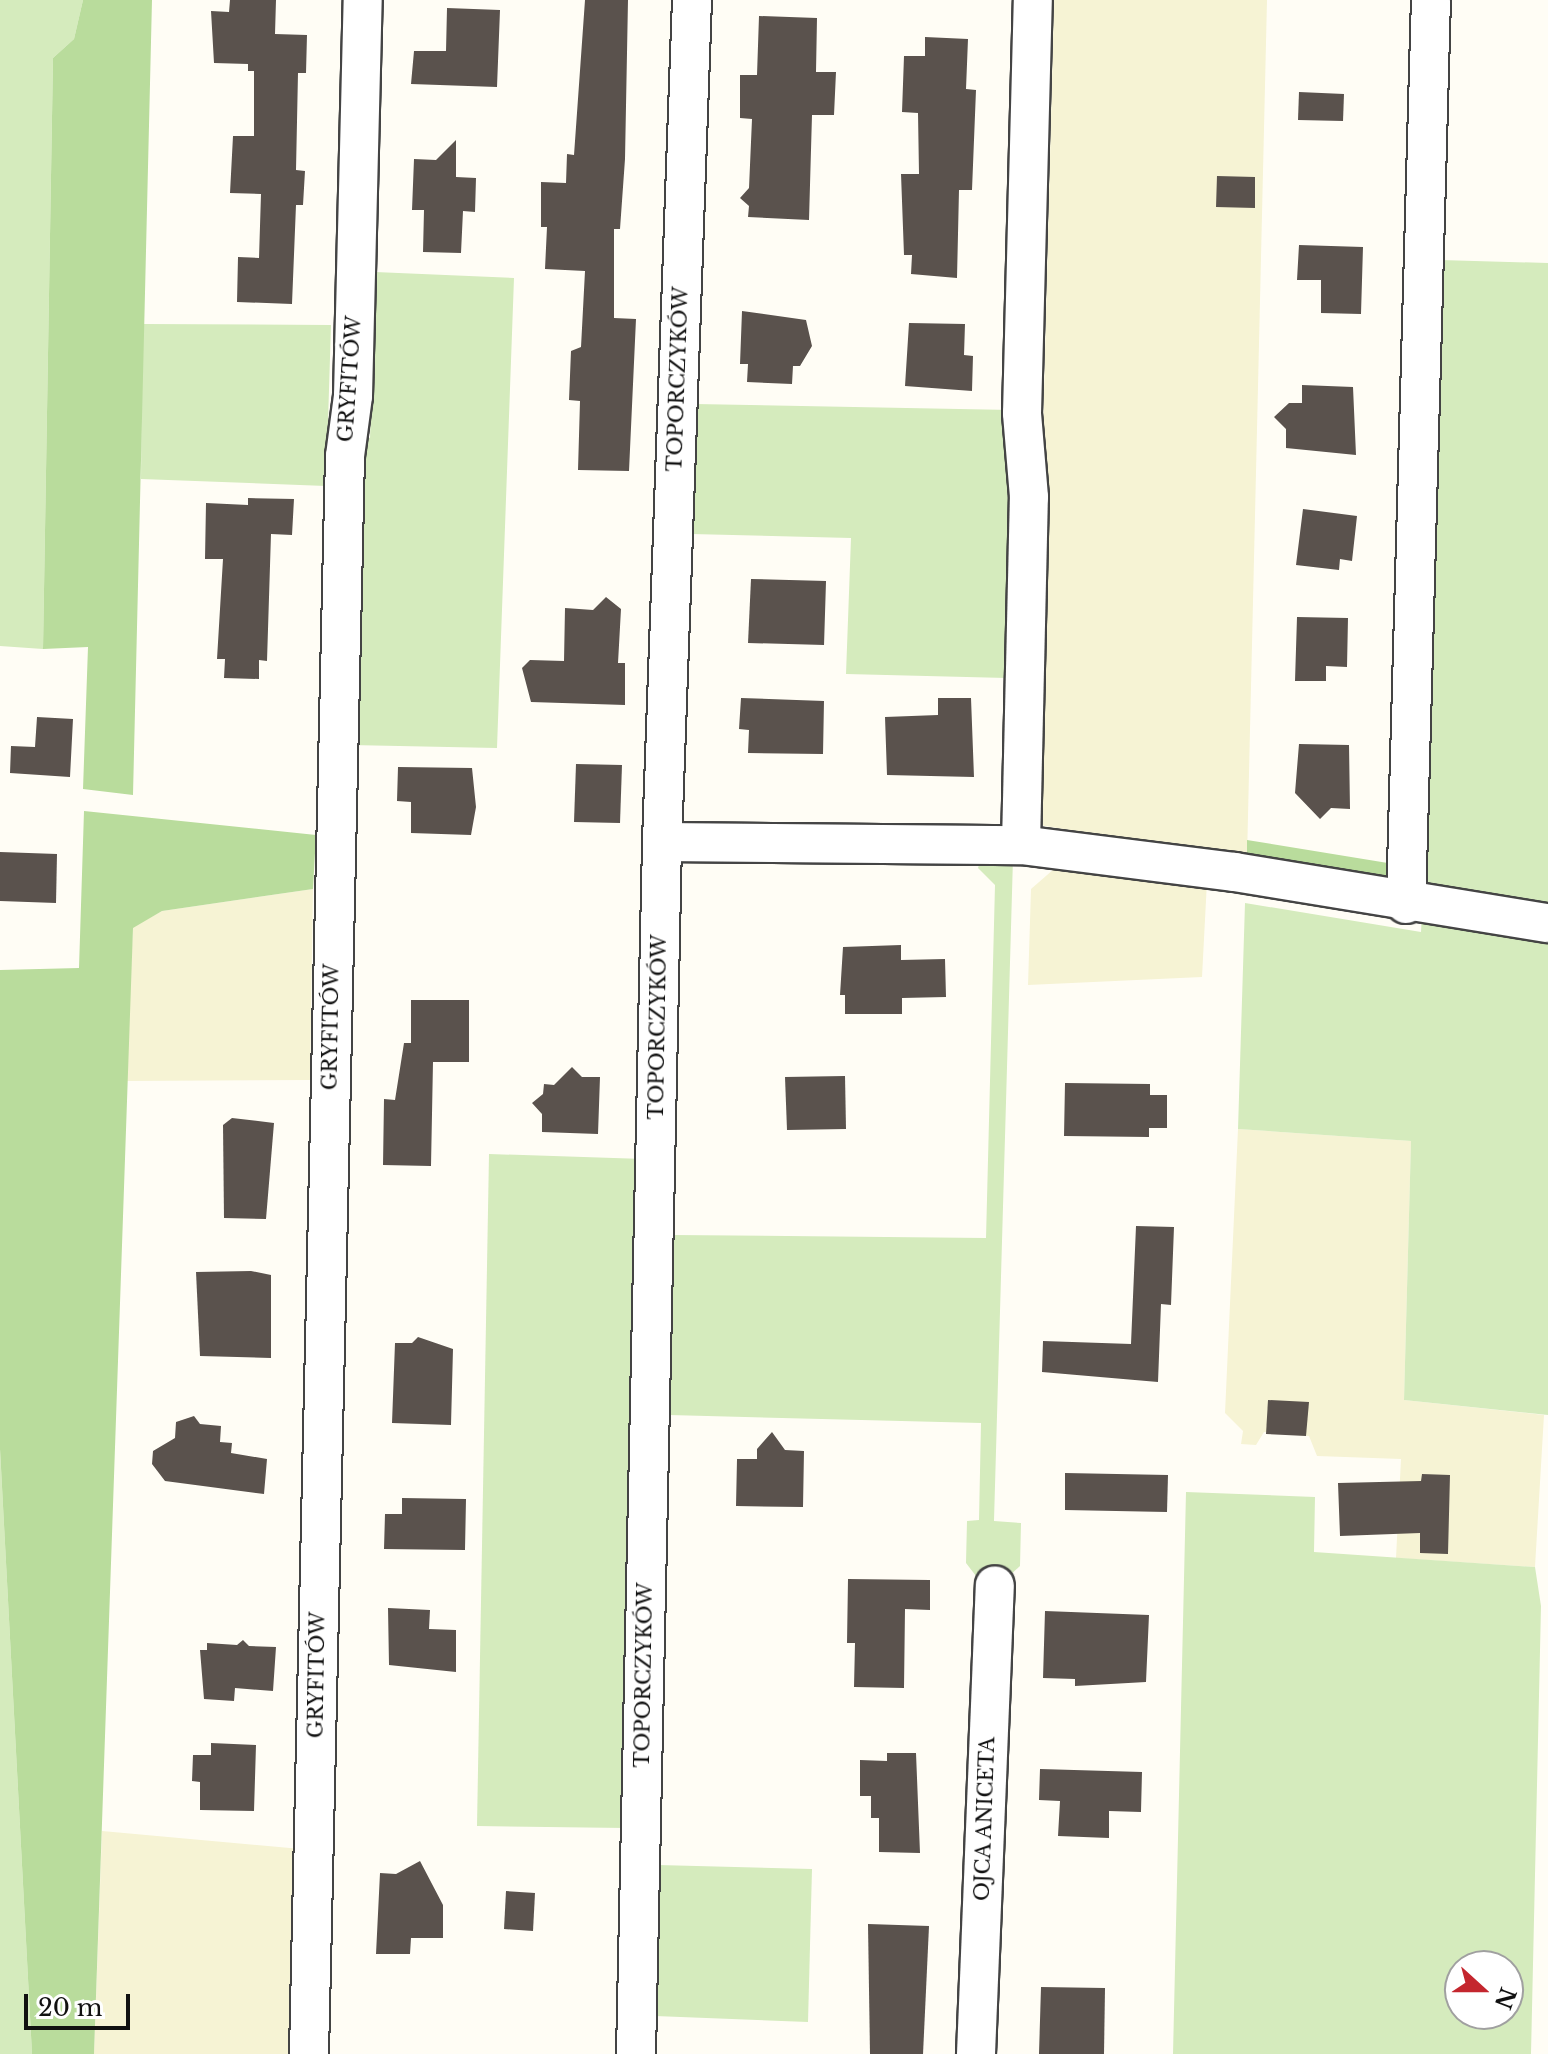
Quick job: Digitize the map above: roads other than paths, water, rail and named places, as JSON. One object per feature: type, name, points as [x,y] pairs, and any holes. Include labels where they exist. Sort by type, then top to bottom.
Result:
[{"type":"street","name":"GRYFITÓW","points":[[309,2054],[345,456],[353,396],[363,0]]},
{"type":"street","name":"TOPORCZYKÓW","points":[[636,2054],[662,842],[692,0]]},
{"type":"street","points":[[1021,845],[1029,497],[1022,413],[1033,0]]},
{"type":"street","points":[[1406,904],[1431,0]]},
{"type":"street","points":[[662,842],[1021,845],[1235,872],[1406,904],[1548,923]]},
{"type":"street","name":"OJCA ANICETA","points":[[976,2054],[995,1585]]}]
